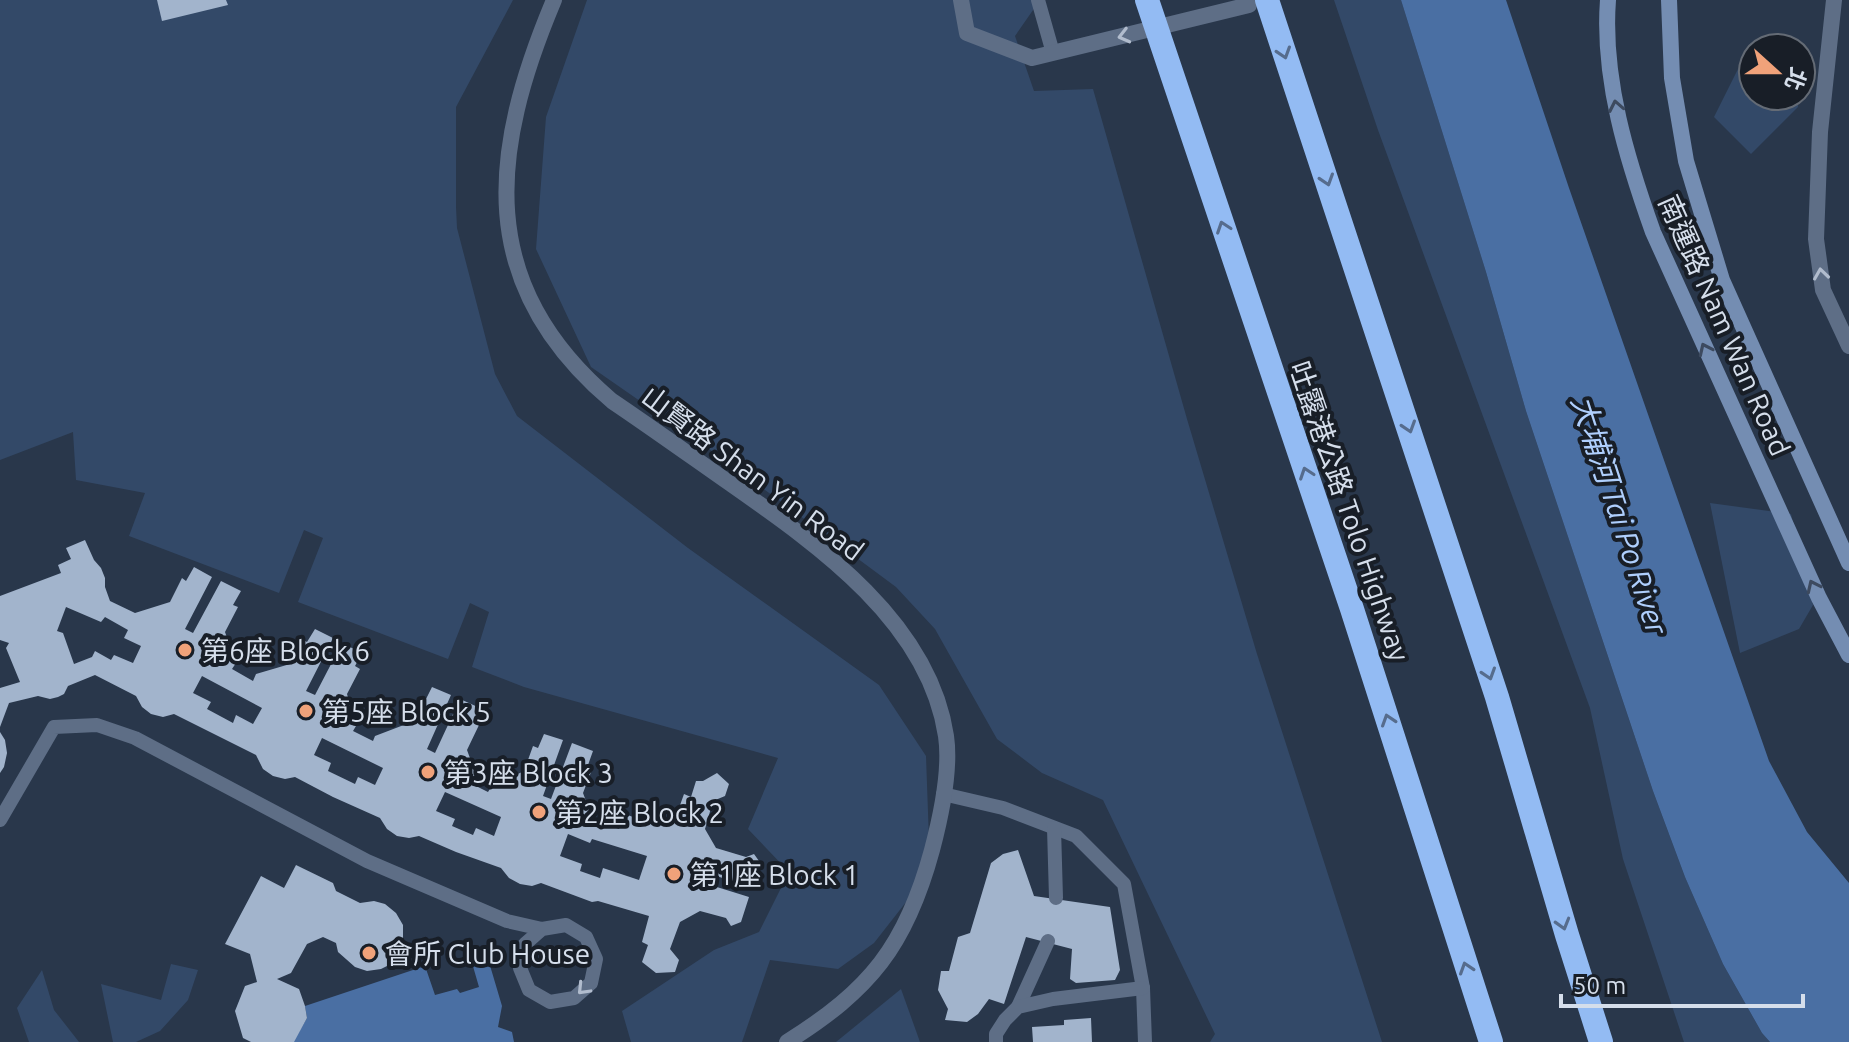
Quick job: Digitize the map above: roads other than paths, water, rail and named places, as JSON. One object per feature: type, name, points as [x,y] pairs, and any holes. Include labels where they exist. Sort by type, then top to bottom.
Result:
[{"type":"highway","name":"吐露港公路 Tolo Highway","points":[[1147,0],[1352,609],[1491,1042]]},
{"type":"highway","points":[[1267,0],[1497,697],[1601,1042]]},
{"type":"main road","name":"南運路 Nam Wan Road","points":[[1608,0],[1614,94],[1634,179],[1653,232],[1806,569],[1849,655]]},
{"type":"main road","name":"南運路 Nam Wan Road","points":[[1669,0],[1672,78],[1686,161],[1722,280],[1849,563]]},
{"type":"street","name":"山賢路 Shan Yin Road","points":[[554,0],[519,95],[507,165],[506,197],[513,254],[536,312],[570,362],[612,401],[812,543],[861,586],[888,616],[925,673],[938,704],[946,737],[943,794],[930,858],[912,909],[894,946],[858,990],[787,1042]]},
{"type":"street","points":[[961,0],[967,33],[1032,58],[1210,7],[1249,5],[1250,0]]},
{"type":"street","points":[[1834,0],[1820,132],[1816,239],[1823,290],[1849,346]]},
{"type":"street","points":[[1834,315],[1849,327]]},
{"type":"lane","points":[[1038,0],[1053,53]]},
{"type":"lane","points":[[0,820],[54,727],[97,725],[135,738],[367,861],[507,921],[542,929],[566,925],[586,937],[596,959],[591,983],[574,998],[550,1002],[529,990],[520,968],[525,944],[542,929]]},
{"type":"lane","points":[[943,794],[1003,808],[1076,836],[1124,884],[1143,988],[1145,1042]]},
{"type":"lane","points":[[1054,828],[1056,898]]},
{"type":"lane","points":[[996,1042],[996,1034],[1018,1007],[1048,941]]},
{"type":"lane","points":[[1018,1007],[1053,999],[1143,988]]},
{"type":"water","name":"大埔河 Tai Po River","points":[[1401,0],[1506,0],[1769,761],[1807,832],[1849,883],[1849,1042],[1770,1042],[1723,964],[1685,877],[1653,791],[1526,411]]},
{"type":"water","points":[[486,952],[502,1006],[498,1027],[512,1032],[514,1042],[293,1042],[307,1018],[305,1006],[425,966],[435,995],[457,989],[460,993],[479,987],[470,956]]},
{"type":"place","name":"第6座 Block 6","points":[[185,650]]},
{"type":"place","name":"第5座 Block 5","points":[[306,711]]},
{"type":"place","name":"第3座 Block 3","points":[[428,772]]},
{"type":"place","name":"第2座 Block 2","points":[[539,812]]},
{"type":"place","name":"第1座 Block 1","points":[[674,874]]},
{"type":"place","name":"會所 Club House","points":[[369,953]]}]
